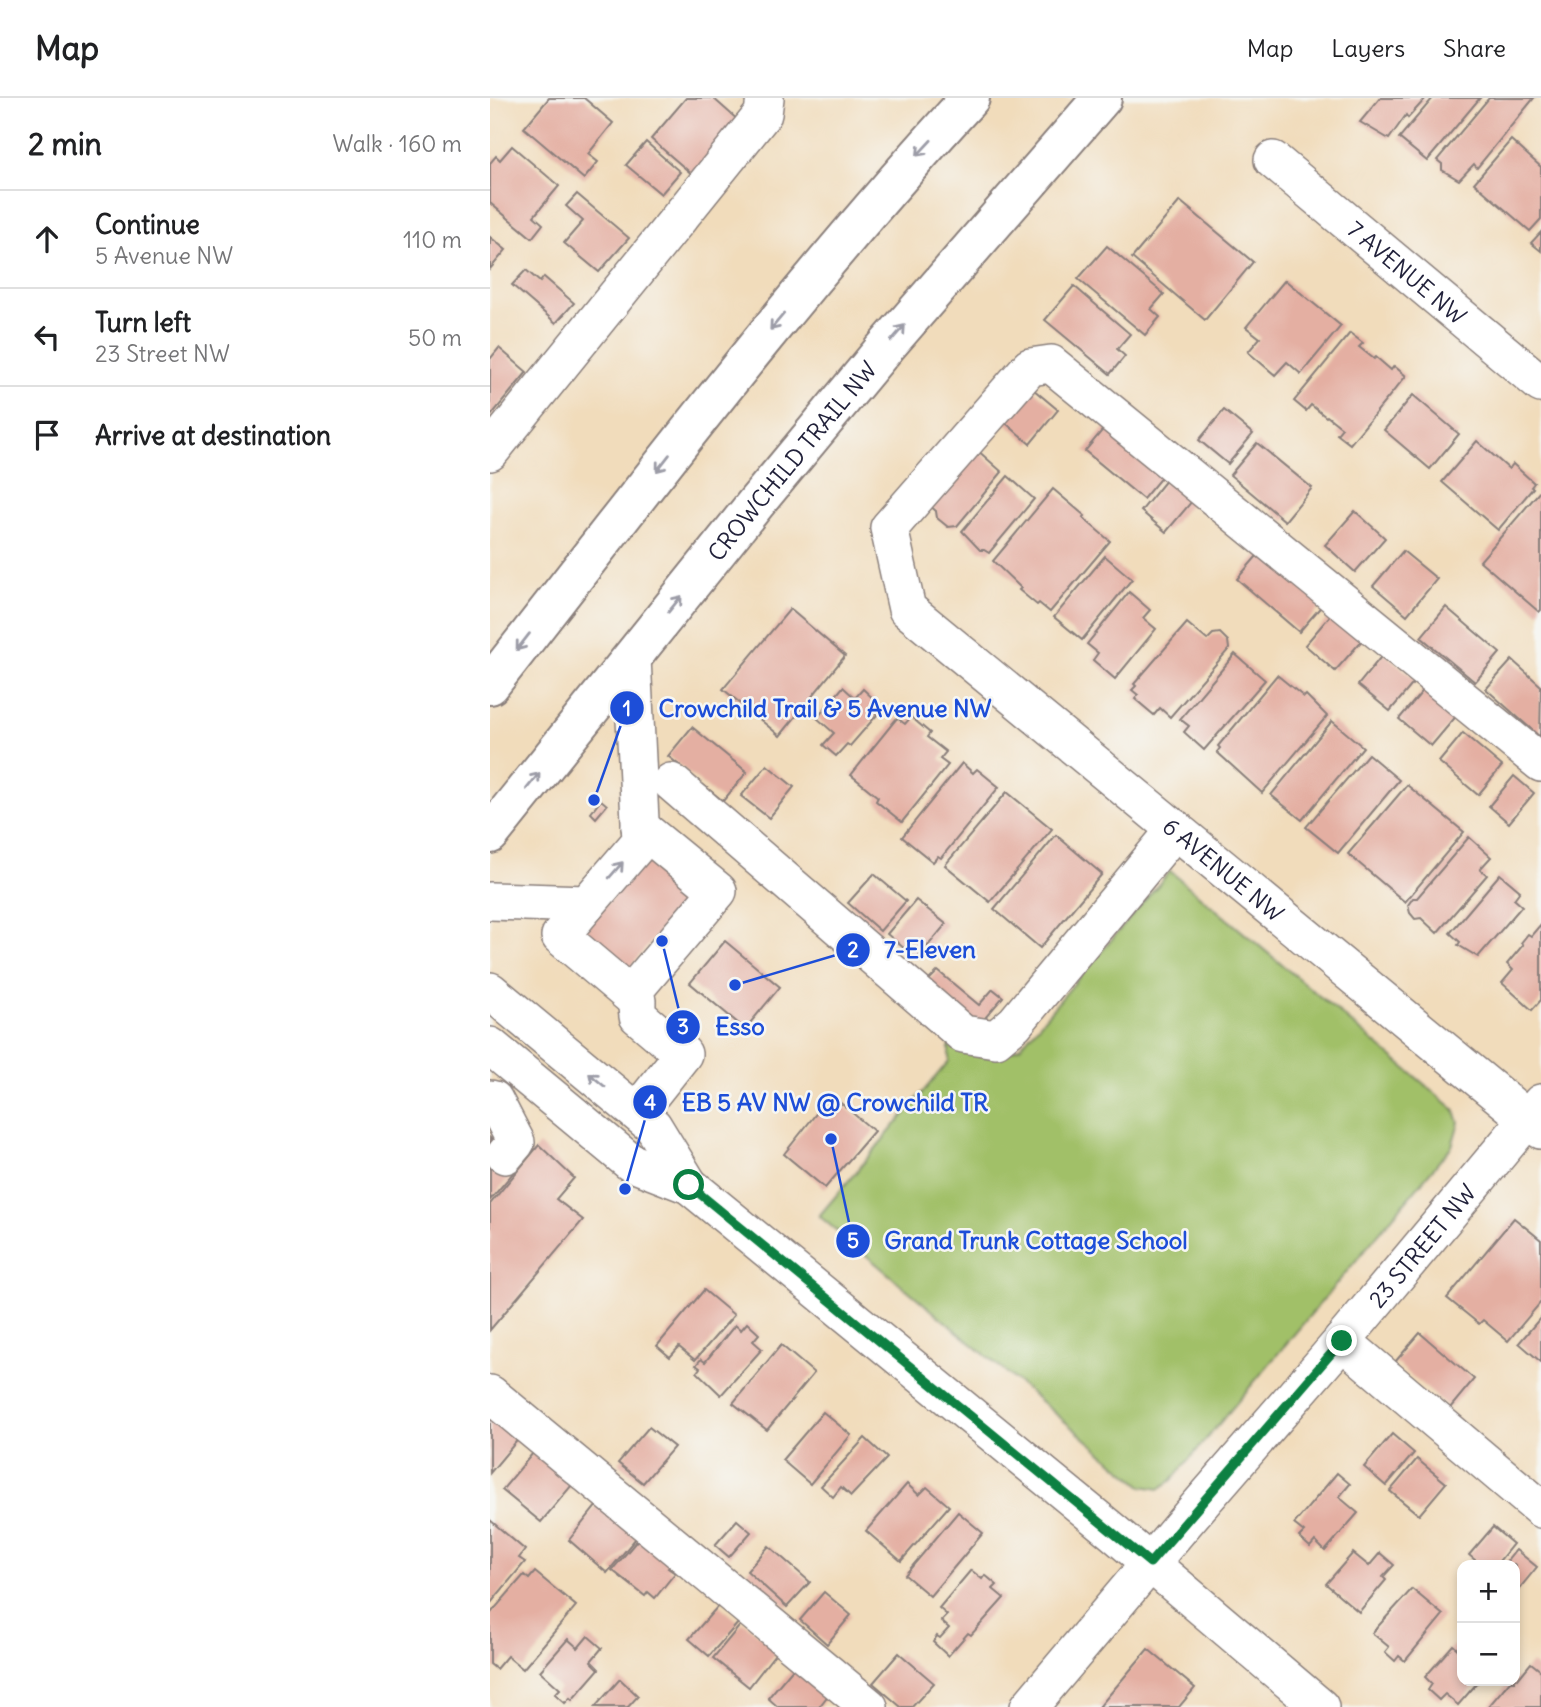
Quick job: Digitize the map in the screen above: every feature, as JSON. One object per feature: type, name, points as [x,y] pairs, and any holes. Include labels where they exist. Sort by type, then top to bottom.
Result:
[{"type":"highway","points":[[490,685],[706,409],[907,166],[970,98]]},
{"type":"highway","name":"CROWCHILD TRAIL NW","points":[[490,834],[756,503],[866,371],[1102,98]]},
{"type":"street","points":[[490,452],[763,114],[765,98]]},
{"type":"street","name":"7 AVENUE NW","points":[[1273,160],[1541,384]]},
{"type":"street","name":"6 AVENUE NW","points":[[1537,1117],[1176,830],[907,609],[889,528],[1030,367],[1051,364],[1541,764]]},
{"type":"street","points":[[632,658],[641,841],[560,936],[637,1001]]},
{"type":"street","points":[[671,782],[963,1034],[996,1039],[1015,1023],[1176,830]]},
{"type":"street","points":[[637,1112],[683,1054],[638,1016],[635,989],[718,891],[640,827]]},
{"type":"street","points":[[490,901],[587,904]]},
{"type":"street","points":[[490,991],[653,1126],[689,1185]]},
{"type":"street","points":[[490,1046],[630,1162],[689,1185],[1150,1563],[1320,1707]]},
{"type":"street","points":[[496,1119],[520,1069]]},
{"type":"street","name":"23 STREET NW","points":[[1029,1707],[1150,1563],[1537,1117]]},
{"type":"street","points":[[1342,1341],[1541,1509]]},
{"type":"street","points":[[490,1394],[869,1707]]},
{"type":"green space","points":[[1170,871],[1454,1109],[1459,1122],[1452,1146],[1172,1480],[1159,1489],[1142,1486],[819,1216],[949,1061],[949,1042],[984,1056],[1020,1047]]},
{"type":"building","points":[[549,98],[584,98],[613,123],[588,154],[598,162],[584,179],[524,128]]},
{"type":"building","points":[[686,98],[713,98],[739,121],[693,175],[651,139]]},
{"type":"building","points":[[1380,98],[1426,98],[1408,118],[1406,115],[1389,139],[1360,122]]},
{"type":"building","points":[[1433,98],[1480,98],[1427,161],[1399,138]]},
{"type":"building","points":[[1489,98],[1534,98],[1477,168],[1474,164],[1459,180],[1442,170],[1442,164],[1437,160]]},
{"type":"building","points":[[1511,140],[1541,167],[1541,219],[1530,231],[1474,183]]},
{"type":"building","points":[[646,142],[680,172],[661,194],[626,165]]},
{"type":"building","points":[[512,146],[559,186],[534,216],[543,224],[532,238],[490,203],[490,163],[496,156],[500,160]]},
{"type":"building","points":[[577,194],[629,238],[599,272],[564,243],[583,221],[566,206]]},
{"type":"building","points":[[1180,201],[1253,262],[1205,320],[1132,258]]},
{"type":"building","points":[[1541,232],[1541,251],[1531,243]]},
{"type":"building","points":[[490,237],[506,250],[490,269]]},
{"type":"building","points":[[1107,246],[1164,294],[1151,309],[1160,317],[1145,335],[1078,279]]},
{"type":"building","points":[[526,270],[540,282],[544,277],[574,303],[556,323],[512,285]]},
{"type":"building","points":[[1285,280],[1341,326],[1301,374],[1287,362],[1275,375],[1248,352],[1260,338],[1246,327]]},
{"type":"building","points":[[1074,286],[1130,334],[1117,349],[1125,356],[1110,374],[1045,320]]},
{"type":"building","points":[[1350,333],[1363,343],[1359,347],[1374,359],[1376,357],[1391,370],[1394,366],[1406,376],[1350,444],[1337,434],[1342,428],[1327,416],[1311,405],[1306,411],[1294,401]]},
{"type":"building","points":[[499,348],[527,372],[490,417],[490,359]]},
{"type":"building","points":[[1027,384],[1058,410],[1030,444],[1000,418]]},
{"type":"building","points":[[1413,395],[1459,434],[1430,469],[1384,430]]},
{"type":"building","points":[[1224,410],[1253,434],[1228,464],[1199,440]]},
{"type":"building","points":[[1110,421],[1168,469],[1143,499],[1085,451]]},
{"type":"building","points":[[1477,441],[1509,469],[1513,464],[1534,483],[1531,487],[1533,488],[1498,530],[1442,482]]},
{"type":"building","points":[[1257,443],[1312,488],[1285,521],[1230,475]]},
{"type":"building","points":[[976,449],[1002,472],[957,526],[948,527],[937,518],[936,511],[929,505]]},
{"type":"building","points":[[1008,476],[1034,499],[989,553],[980,550],[962,531]]},
{"type":"building","points":[[1167,479],[1193,500],[1166,532],[1141,511]]},
{"type":"building","points":[[1053,489],[1110,541],[1050,612],[1019,590],[1021,588],[993,561]]},
{"type":"building","points":[[1541,490],[1541,610],[1539,612],[1480,561]]},
{"type":"building","points":[[1355,511],[1385,538],[1355,572],[1325,545]]},
{"type":"building","points":[[1263,549],[1325,602],[1299,632],[1237,579]]},
{"type":"building","points":[[1403,551],[1437,579],[1407,615],[1373,586]]},
{"type":"building","points":[[1105,556],[1132,579],[1082,640],[1054,617]]},
{"type":"building","points":[[1129,592],[1150,610],[1143,618],[1156,629],[1115,679],[1093,660],[1098,653],[1087,644]]},
{"type":"building","points":[[1446,607],[1500,653],[1475,682],[1421,637]]},
{"type":"building","points":[[790,609],[845,656],[780,736],[723,689]]},
{"type":"building","points":[[1334,611],[1365,637],[1335,671],[1305,645]]},
{"type":"building","points":[[1187,623],[1207,640],[1213,634],[1220,633],[1228,641],[1229,649],[1170,717],[1160,708],[1154,715],[1135,699],[1138,695],[1132,690],[1136,686],[1134,684]]},
{"type":"building","points":[[1384,653],[1416,680],[1390,711],[1358,685]]},
{"type":"building","points":[[1235,654],[1265,680],[1204,750],[1184,732],[1189,726],[1180,719]]},
{"type":"building","points":[[1512,660],[1541,686],[1540,737],[1486,689]]},
{"type":"building","points":[[1277,675],[1304,697],[1306,695],[1327,716],[1262,793],[1217,752],[1220,748],[1218,746]]},
{"type":"building","points":[[843,687],[855,698],[863,689],[878,703],[872,710],[877,715],[850,746],[847,744],[836,756],[823,745],[834,733],[817,718]]},
{"type":"building","points":[[1426,687],[1458,714],[1431,746],[1399,719]]},
{"type":"building","points":[[911,717],[930,733],[927,737],[946,752],[940,759],[948,765],[902,822],[876,801],[878,797],[851,775],[897,718],[905,724]]},
{"type":"building","points":[[1332,721],[1363,747],[1302,820],[1271,795]]},
{"type":"building","points":[[692,727],[747,772],[723,801],[668,756]]},
{"type":"building","points":[[1463,733],[1502,766],[1478,795],[1439,762]]},
{"type":"building","points":[[1368,754],[1399,780],[1338,853],[1306,827]]},
{"type":"building","points":[[962,763],[973,773],[977,769],[999,787],[941,858],[938,856],[933,862],[902,837]]},
{"type":"building","points":[[767,765],[794,787],[769,818],[741,796]]},
{"type":"building","points":[[1514,776],[1534,793],[1509,823],[1489,806]]},
{"type":"building","points":[[1407,785],[1464,832],[1405,902],[1348,854]]},
{"type":"building","points":[[1007,792],[1052,829],[990,902],[945,865]]},
{"type":"building","points":[[601,800],[607,805],[596,818],[591,813]]},
{"type":"building","points":[[1056,835],[1102,874],[1040,948],[994,909]]},
{"type":"building","points":[[1469,837],[1491,857],[1480,869],[1487,875],[1437,933],[1421,918],[1415,919],[1408,905]]},
{"type":"building","points":[[657,843],[702,881],[619,980],[574,943]]},
{"type":"building","points":[[874,874],[906,901],[880,931],[848,903]]},
{"type":"building","points":[[1500,874],[1520,891],[1514,899],[1522,906],[1478,957],[1458,945],[1460,942],[1450,933]]},
{"type":"building","points":[[916,900],[946,924],[917,959],[887,934]]},
{"type":"building","points":[[1541,924],[1541,1000],[1532,1010],[1502,983],[1513,970],[1507,964],[1523,945],[1521,943],[1528,934],[1531,936]]},
{"type":"building","points":[[725,941],[780,987],[745,1029],[690,983]]},
{"type":"building","points":[[938,971],[979,1005],[993,989],[1003,997],[979,1025],[928,981]]},
{"type":"building","points":[[831,1095],[874,1131],[825,1188],[784,1154]]},
{"type":"building","points":[[490,1138],[519,1166],[490,1200]]},
{"type":"building","points":[[539,1145],[574,1178],[556,1199],[583,1220],[490,1330],[490,1204]]},
{"type":"building","points":[[1514,1218],[1541,1240],[1541,1302],[1508,1341],[1483,1320],[1479,1324],[1447,1298]]},
{"type":"building","points":[[704,1290],[734,1315],[695,1360],[679,1347],[670,1357],[657,1346]]},
{"type":"building","points":[[1541,1317],[1541,1362],[1519,1343]]},
{"type":"building","points":[[747,1323],[759,1334],[753,1341],[762,1349],[721,1395],[697,1372],[700,1368],[696,1365],[701,1359],[705,1362],[735,1325],[741,1330]]},
{"type":"building","points":[[1420,1333],[1474,1379],[1450,1408],[1395,1362]]},
{"type":"building","points":[[781,1345],[814,1373],[767,1430],[733,1403]]},
{"type":"building","points":[[490,1410],[520,1437],[490,1473]]},
{"type":"building","points":[[823,1412],[851,1435],[810,1484],[782,1460]]},
{"type":"building","points":[[649,1427],[674,1447],[643,1483],[618,1463]]},
{"type":"building","points":[[1392,1434],[1414,1453],[1386,1486],[1364,1467]]},
{"type":"building","points":[[865,1438],[887,1458],[851,1496],[841,1487],[833,1497],[821,1486]]},
{"type":"building","points":[[533,1453],[572,1485],[541,1522],[502,1490]]},
{"type":"building","points":[[1417,1459],[1446,1483],[1419,1515],[1390,1491]]},
{"type":"building","points":[[1337,1473],[1350,1484],[1339,1497],[1358,1513],[1325,1551],[1315,1541],[1310,1547],[1299,1537],[1304,1532],[1294,1524]]},
{"type":"building","points":[[907,1484],[919,1495],[927,1487],[949,1506],[901,1561],[866,1531]]},
{"type":"building","points":[[597,1505],[636,1538],[607,1573],[569,1540]]},
{"type":"building","points":[[958,1512],[983,1533],[930,1596],[905,1575]]},
{"type":"building","points":[[490,1520],[525,1550],[519,1558],[525,1562],[490,1604]]},
{"type":"building","points":[[737,1520],[751,1532],[729,1557],[715,1545]]},
{"type":"building","points":[[1493,1527],[1513,1544],[1500,1560],[1475,1560],[1469,1555]]},
{"type":"building","points":[[640,1537],[672,1564],[668,1568],[675,1573],[655,1598],[648,1592],[645,1596],[612,1570]]},
{"type":"building","points":[[769,1546],[810,1582],[787,1607],[747,1571]]},
{"type":"building","points":[[1516,1550],[1537,1567],[1520,1588],[1520,1560],[1508,1560]]},
{"type":"building","points":[[1353,1553],[1369,1566],[1380,1553],[1394,1565],[1383,1577],[1386,1580],[1359,1612],[1326,1584]]},
{"type":"building","points":[[971,1570],[982,1579],[985,1575],[997,1585],[993,1589],[1004,1598],[948,1656],[933,1642],[949,1628],[941,1621],[947,1615],[939,1608]]},
{"type":"building","points":[[535,1572],[576,1606],[523,1669],[507,1656],[496,1669],[490,1664],[490,1614],[524,1575],[529,1579]]},
{"type":"building","points":[[1412,1589],[1443,1615],[1405,1661],[1399,1656],[1395,1661],[1385,1652],[1389,1647],[1372,1633]]},
{"type":"building","points":[[824,1592],[851,1615],[827,1644],[800,1620]]},
{"type":"building","points":[[719,1605],[739,1622],[709,1656],[689,1639]]},
{"type":"building","points":[[743,1622],[778,1650],[749,1687],[713,1658]]},
{"type":"building","points":[[588,1636],[602,1648],[591,1661],[599,1669],[572,1700],[570,1698],[565,1703],[555,1694],[560,1689],[540,1671],[568,1639],[578,1648]]},
{"type":"building","points":[[1453,1645],[1457,1649],[1457,1686],[1475,1686],[1458,1705],[1445,1694],[1439,1700],[1428,1690],[1432,1684],[1425,1677]]},
{"type":"building","points":[[1148,1649],[1195,1688],[1179,1707],[1099,1707]]},
{"type":"building","points":[[899,1653],[934,1683],[912,1707],[901,1707],[873,1683]]},
{"type":"building","points":[[1531,1663],[1541,1671],[1541,1707],[1488,1707],[1506,1686],[1520,1686],[1520,1677]]},
{"type":"building","points":[[795,1666],[829,1694],[819,1707],[778,1707],[768,1698]]},
{"type":"building","points":[[620,1679],[638,1696],[628,1707],[595,1707]]},
{"type":"place","name":"Crowchild Trail & 5 Avenue NW","points":[[594,800]]},
{"type":"place","name":"Esso","points":[[662,941]]},
{"type":"place","name":"7-Eleven","points":[[735,985]]},
{"type":"place","name":"Grand Trunk Cottage School","points":[[831,1139]]},
{"type":"place","name":"EB 5 AV NW @ Crowchild TR","points":[[625,1189]]},
{"type":"route","points":[[689,1185],[1150,1563],[1342,1341]]}]
